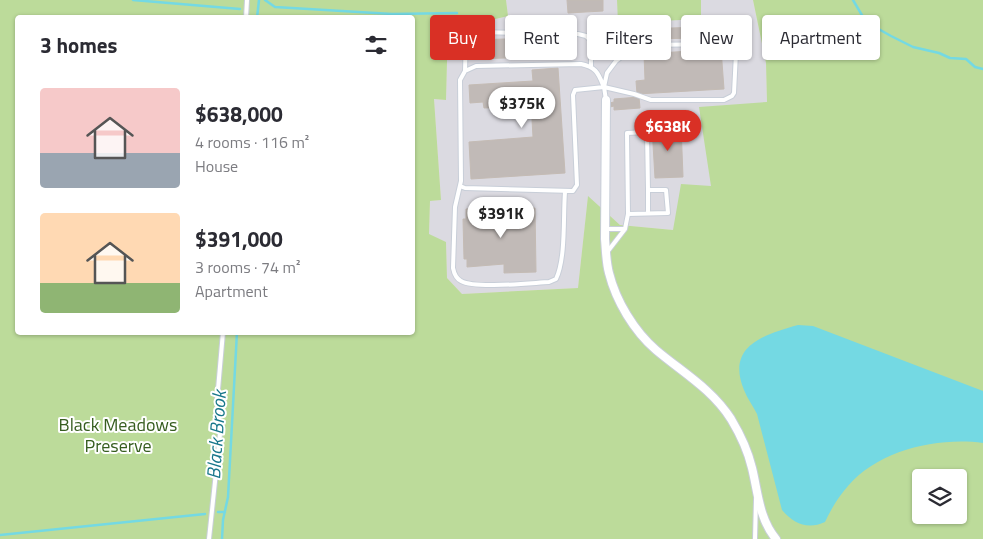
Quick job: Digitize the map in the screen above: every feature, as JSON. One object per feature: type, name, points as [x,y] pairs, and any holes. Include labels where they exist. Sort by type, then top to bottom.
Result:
[{"type":"street","points":[[606,100],[605,229],[606,253],[612,283],[633,325],[655,350],[698,382],[721,405],[746,447],[764,520],[776,539]]},
{"type":"lane","points":[[246,15],[247,0]]},
{"type":"lane","points":[[565,192],[561,259],[556,279],[548,282],[474,285],[461,281],[455,274],[453,268],[455,207],[461,182],[460,80],[465,71],[466,36],[468,33],[477,32],[578,34],[586,36],[591,41],[591,66]]},
{"type":"lane","points":[[460,186],[465,188],[573,191],[577,185],[574,92],[604,87],[651,100],[724,100],[734,93],[735,48],[730,44],[638,45],[623,55],[611,68],[605,78],[604,87]]},
{"type":"lane","points":[[465,71],[476,66],[582,64],[591,66],[599,74],[606,100]]},
{"type":"lane","points":[[606,253],[625,229],[628,214],[627,133],[647,132],[648,213]]},
{"type":"lane","points":[[628,214],[668,212],[666,190],[648,190]]},
{"type":"lane","points":[[605,229],[625,229]]},
{"type":"lane","points":[[209,539],[220,434],[217,401],[223,335]]},
{"type":"lane","points":[[756,486],[756,539]]},
{"type":"shaded area","points":[[506,0],[617,0],[618,15],[587,15],[587,60],[671,60],[671,20],[681,19],[681,60],[752,60],[752,15],[701,15],[701,0],[753,0],[762,44],[762,60],[765,60],[766,63],[767,102],[711,186],[673,230],[620,225],[588,197],[578,288],[462,294],[447,278],[446,242],[429,235],[430,201],[441,200],[434,99],[446,100],[447,60],[495,60],[495,19],[505,17],[505,60],[577,60],[577,15],[508,15]]},
{"type":"green space","name":"Black Meadows Preserve","points":[[0,0],[506,0],[508,15],[495,19],[495,15],[430,15],[430,60],[447,60],[446,100],[434,99],[441,200],[430,201],[429,234],[446,242],[447,278],[462,294],[578,288],[588,196],[620,225],[673,230],[681,184],[711,186],[699,107],[767,102],[765,60],[880,60],[880,15],[762,15],[762,44],[753,0],[983,0],[983,539],[0,539]]},
{"type":"green space","points":[[617,0],[701,0],[701,15],[681,15],[681,20],[671,20],[671,15],[618,15]]},
{"type":"water","points":[[798,325],[813,326],[983,391],[983,443],[947,442],[928,444],[892,455],[876,463],[848,486],[835,503],[825,522],[807,525],[791,519],[782,510],[757,414],[744,390],[740,375],[740,363],[744,353],[761,338]]},
{"type":"building","points":[[567,0],[603,0],[603,11],[568,13]]},
{"type":"building","points":[[671,28],[681,28],[681,38],[671,39]]},
{"type":"building","points":[[495,39],[505,39],[505,58],[495,58]]},
{"type":"building","points":[[671,52],[681,52],[681,60],[722,60],[724,89],[637,94],[636,81],[645,80],[644,60],[671,60]]},
{"type":"building","points":[[558,68],[565,173],[471,179],[469,142],[533,137],[531,102],[526,103],[527,106],[484,108],[483,102],[470,103],[469,85],[533,81],[532,70]]},
{"type":"building","points":[[639,97],[640,108],[614,110],[614,106],[610,107],[609,103],[614,102],[614,99]]},
{"type":"building","points":[[681,125],[683,177],[655,178],[652,127]]},
{"type":"building","points":[[535,208],[536,272],[504,273],[504,264],[467,267],[467,259],[464,259],[463,219],[466,219],[466,209]]},
{"type":"waterway","points":[[133,0],[240,9]]},
{"type":"waterway","name":"Black Brook","points":[[257,15],[259,0]]},
{"type":"waterway","points":[[265,0],[275,7],[392,14],[457,13]]},
{"type":"waterway","points":[[853,0],[866,22],[891,36],[913,47],[939,53],[950,58],[966,59],[975,67],[983,69]]},
{"type":"waterway","name":"Black Brook","points":[[222,539],[223,520],[228,497],[237,335]]},
{"type":"waterway","name":"Black Brook","points":[[218,512],[225,512]]},
{"type":"waterway","points":[[0,535],[205,514]]}]
